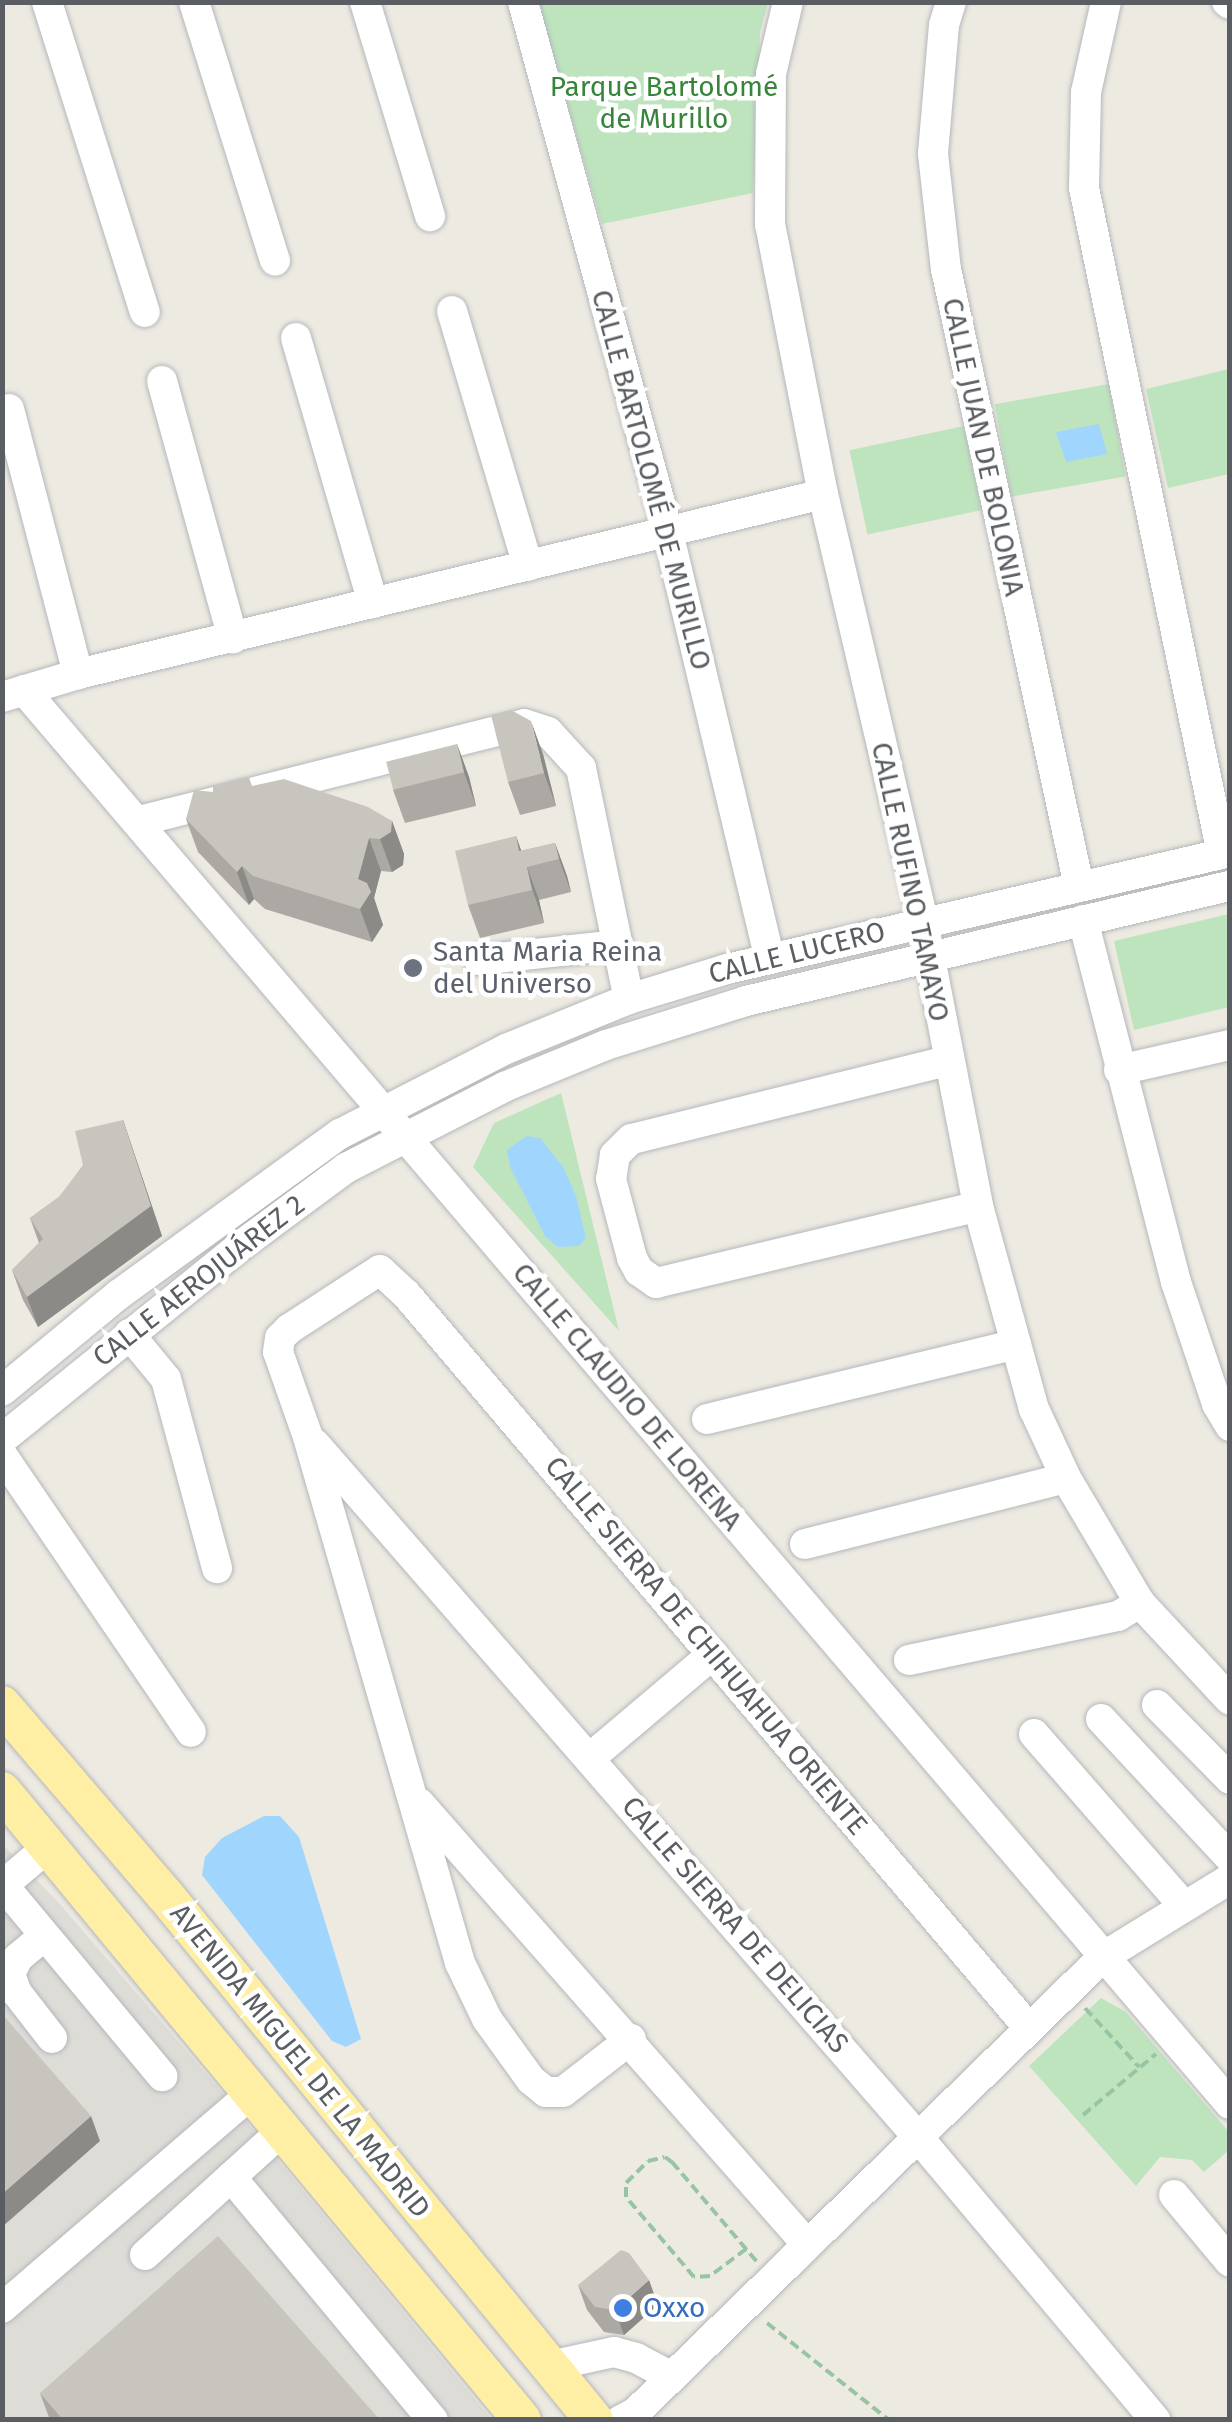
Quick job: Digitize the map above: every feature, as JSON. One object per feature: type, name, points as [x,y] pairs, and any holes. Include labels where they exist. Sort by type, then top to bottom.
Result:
[{"type":"main road","name":"AVENIDA MIGUEL DE LA MADRID","points":[[2,1706],[165,1895],[594,2420]]},
{"type":"main road","name":"AVENIDA MIGUEL DE LA MADRID","points":[[8,1808],[48,1847],[285,2128],[508,2411]]},
{"type":"street","points":[[47,2],[145,312]]},
{"type":"street","points":[[194,2],[275,261]]},
{"type":"street","points":[[364,2],[430,216]]},
{"type":"street","name":"CALLE BARTOLOMÉ DE MURILLO","points":[[523,2],[668,532],[770,959]]},
{"type":"street","name":"CALLE RUFINO TAMAYO","points":[[788,2],[771,74],[770,224],[823,494],[923,922],[978,1206],[1034,1408],[1066,1478],[1140,1604],[1230,1700]]},
{"type":"street","name":"CALLE JUAN DE BOLONIA","points":[[951,2],[944,25],[932,154],[946,269],[1079,886]]},
{"type":"street","points":[[1106,2],[1086,92],[1084,188],[1226,853]]},
{"type":"street","points":[[452,311],[528,566]]},
{"type":"street","points":[[296,338],[372,603]]},
{"type":"street","points":[[162,381],[233,638]]},
{"type":"street","points":[[9,409],[78,674]]},
{"type":"street","points":[[13,693],[823,494]]},
{"type":"street","name":"CALLE CLAUDIO DE LORENA","points":[[13,693],[139,820],[1230,2104]]},
{"type":"street","points":[[139,820],[524,724],[558,739],[581,768],[629,999]]},
{"type":"street","name":"CALLE LUCERO","points":[[384,1111],[506,1049],[629,999],[770,959],[1226,853]]},
{"type":"street","name":"CALLE LUCERO","points":[[404,1136],[504,1086],[606,1045],[729,1006],[1230,886]]},
{"type":"street","points":[[1082,920],[1176,1282],[1217,1404],[1230,1426]]},
{"type":"street","points":[[479,960],[618,945]]},
{"type":"street","points":[[1119,1070],[1230,1045]]},
{"type":"street","points":[[947,1061],[631,1139],[615,1155],[611,1179],[632,1258],[656,1284],[978,1206]]},
{"type":"street","name":"CALLE AEROJUÁREZ 2","points":[[2,1390],[118,1295],[242,1204],[340,1134],[384,1111]]},
{"type":"street","name":"CALLE AEROJUÁREZ 2","points":[[2,1440],[129,1334],[305,1197],[404,1136]]},
{"type":"street","name":"CALLE SIERRA DE CHIHUAHUA ORIENTE","points":[[308,1437],[278,1346],[289,1329],[380,1270],[406,1294],[1028,2026]]},
{"type":"street","points":[[129,1334],[166,1378],[216,1568]]},
{"type":"street","points":[[707,1419],[1016,1344]]},
{"type":"street","points":[[308,1437],[474,1998],[532,2080],[555,2094],[631,2039]]},
{"type":"street","name":"CALLE SIERRA DE DELICIAS","points":[[308,1437],[917,2136],[1155,2420]]},
{"type":"street","points":[[2,1455],[190,1732]]},
{"type":"street","points":[[806,1544],[1066,1478]]},
{"type":"street","points":[[909,1660],[1118,1616],[1140,1604]]},
{"type":"street","points":[[590,1758],[714,1654]]},
{"type":"street","points":[[1157,1705],[1230,1779]]},
{"type":"street","points":[[1101,1719],[1230,1858]]},
{"type":"street","points":[[1034,1734],[1184,1906]]},
{"type":"street","points":[[413,1797],[631,2039],[806,2243]]},
{"type":"street","points":[[48,1847],[3,1886],[162,2076]]},
{"type":"street","points":[[629,2417],[1103,1956],[1230,1879]]},
{"type":"street","points":[[44,1936],[18,1958],[10,1974],[16,1993],[52,2038]]},
{"type":"street","points":[[2,2308],[254,2091]]},
{"type":"street","points":[[145,2255],[285,2128]]},
{"type":"street","points":[[231,2178],[433,2420]]},
{"type":"street","points":[[1174,2195],[1230,2262]]},
{"type":"street","points":[[550,2366],[614,2352],[636,2358],[670,2376]]},
{"type":"path","points":[[1067,1989],[1139,2067]]},
{"type":"path","points":[[1083,2116],[1174,2039]]},
{"type":"path","points":[[746,2249],[710,2276],[694,2277],[626,2197],[626,2183],[648,2162],[665,2157],[746,2249],[771,2278]]},
{"type":"path","points":[[743,2305],[889,2420]]},
{"type":"shaded area","points":[[2,1844],[59,1903],[220,2090],[491,2419],[3,2419]]},
{"type":"green space","name":"Parque Bartolomé de Murillo","points":[[538,3],[768,3],[760,32],[753,193],[602,224]]},
{"type":"green space","points":[[1229,369],[1229,474],[1168,488],[1146,389]]},
{"type":"green space","points":[[1109,384],[1125,477],[1011,497],[995,404]]},
{"type":"green space","points":[[964,426],[982,510],[867,534],[850,450]]},
{"type":"green space","points":[[1229,914],[1229,1007],[1134,1030],[1114,941]]},
{"type":"green space","points":[[561,1093],[619,1331],[473,1167],[494,1123]]},
{"type":"green space","points":[[1101,1998],[1126,2012],[1229,2132],[1229,2150],[1204,2172],[1192,2160],[1160,2157],[1136,2186],[1029,2066]]},
{"type":"water","points":[[1099,424],[1107,454],[1066,462],[1056,432]]},
{"type":"water","points":[[527,1136],[540,1138],[563,1167],[576,1196],[586,1238],[579,1246],[558,1247],[545,1236],[510,1167],[507,1150]]},
{"type":"water","points":[[264,1816],[280,1816],[299,1837],[361,2039],[346,2047],[332,2041],[202,1875],[205,1857],[222,1838]]},
{"type":"building","points":[[511,710],[531,721],[544,773],[508,782],[491,715]]},
{"type":"building","points":[[457,744],[464,772],[393,790],[386,762]]},
{"type":"building","points":[[249,777],[252,786],[284,779],[368,807],[392,821],[391,832],[380,839],[369,838],[358,879],[367,883],[371,892],[360,909],[253,876],[242,866],[237,872],[186,819],[194,790],[213,792],[213,786]]},
{"type":"building","points":[[516,836],[519,851],[555,843],[559,859],[527,867],[532,890],[468,905],[455,851]]},
{"type":"building","points":[[123,1120],[151,1206],[27,1297],[12,1270],[43,1239],[30,1218],[59,1197],[83,1165],[75,1131]]},
{"type":"building","points":[[2,2014],[91,2116],[2,2194]]},
{"type":"building","points":[[218,2236],[380,2420],[63,2420],[40,2393]]},
{"type":"building","points":[[621,2250],[629,2253],[649,2280],[615,2310],[595,2307],[578,2285]]},
{"type":"place","name":"Santa Maria Reina del Universo","points":[[413,968]]},
{"type":"place","name":"Oxxo","points":[[623,2308]]}]
